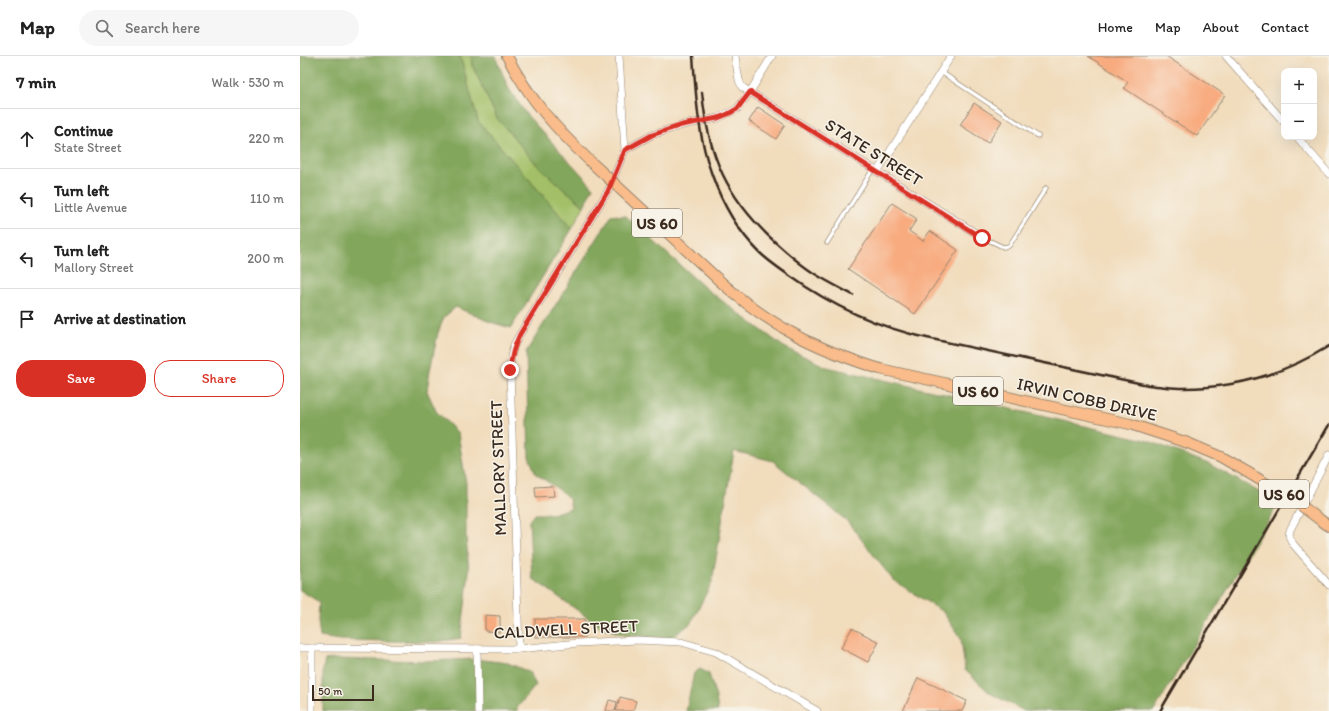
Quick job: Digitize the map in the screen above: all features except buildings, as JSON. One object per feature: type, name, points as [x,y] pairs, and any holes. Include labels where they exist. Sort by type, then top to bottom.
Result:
[{"type":"main road","name":"IRVIN COBB DRIVE","points":[[507,56],[521,82],[542,112],[556,128],[721,282],[749,305],[789,332],[811,344],[845,358],[894,372],[1130,424],[1188,443],[1221,457],[1247,472],[1295,501],[1329,526]]},
{"type":"street","points":[[619,56],[625,150],[652,135],[682,125],[718,118],[737,109],[750,92],[772,56]]},
{"type":"street","points":[[735,56],[739,80],[742,87],[750,92]]},
{"type":"street","points":[[875,170],[951,56]]},
{"type":"street","points":[[1226,56],[1281,119]]},
{"type":"street","name":"STATE STREET","points":[[750,92],[982,238]]},
{"type":"street","points":[[1300,140],[1329,174]]},
{"type":"street","name":"MALLORY STREET","points":[[518,649],[515,504],[510,390],[511,357],[514,345],[520,334],[608,191],[625,150]]},
{"type":"street","points":[[1328,459],[1290,530],[1290,536],[1293,544],[1329,585]]},
{"type":"street","name":"CALDWELL STREET","points":[[300,648],[518,649],[578,643],[637,640],[681,642],[716,652],[817,711]]},
{"type":"street","points":[[312,648],[312,711]]},
{"type":"street","points":[[477,649],[478,711]]},
{"type":"lane","points":[[941,72],[1038,136]]},
{"type":"lane","points":[[827,242],[875,170]]},
{"type":"lane","points":[[982,238],[1003,247],[1009,246],[1046,188]]},
{"type":"green space","points":[[300,56],[460,56],[478,121],[572,229],[511,328],[490,322],[456,307],[444,317],[438,333],[427,391],[436,411],[458,433],[466,483],[466,536],[469,572],[461,638],[437,642],[340,640],[320,637],[318,621],[319,602],[300,590]]},
{"type":"green space","points":[[460,56],[471,56],[472,65],[497,118],[539,167],[584,206],[572,229],[478,121]]},
{"type":"green space","points":[[471,56],[495,56],[509,89],[526,114],[593,187],[584,206],[539,167],[497,118],[472,65]]},
{"type":"green space","points":[[612,215],[626,216],[705,288],[784,347],[827,367],[1146,440],[1209,464],[1279,503],[1154,711],[1024,711],[990,693],[965,670],[961,639],[943,612],[893,580],[847,521],[773,461],[734,451],[712,582],[691,623],[670,639],[625,635],[601,627],[532,578],[529,521],[534,514],[552,514],[571,508],[569,499],[561,491],[536,474],[529,457],[526,352]]},
{"type":"green space","points":[[474,659],[508,663],[529,672],[536,685],[517,708],[517,711],[323,711],[323,669],[325,660],[427,661]]},
{"type":"green space","points":[[700,669],[709,674],[716,697],[718,711],[686,711],[694,673]]},
{"type":"railway","points":[[693,56],[698,116],[707,161],[716,185],[731,216],[751,244],[770,262],[822,297],[856,314],[890,328],[927,338],[1148,385],[1171,388],[1218,386],[1257,378],[1294,365],[1329,346]]},
{"type":"railway","points":[[702,92],[709,136],[715,156],[732,192],[744,209],[758,226],[799,263],[820,277],[853,295]]},
{"type":"railway","points":[[1160,711],[1329,425]]},
{"type":"route","points":[[510,370],[514,345],[608,191],[625,150],[646,137],[682,125],[718,118],[728,114],[737,109],[750,92],[982,238]]}]
